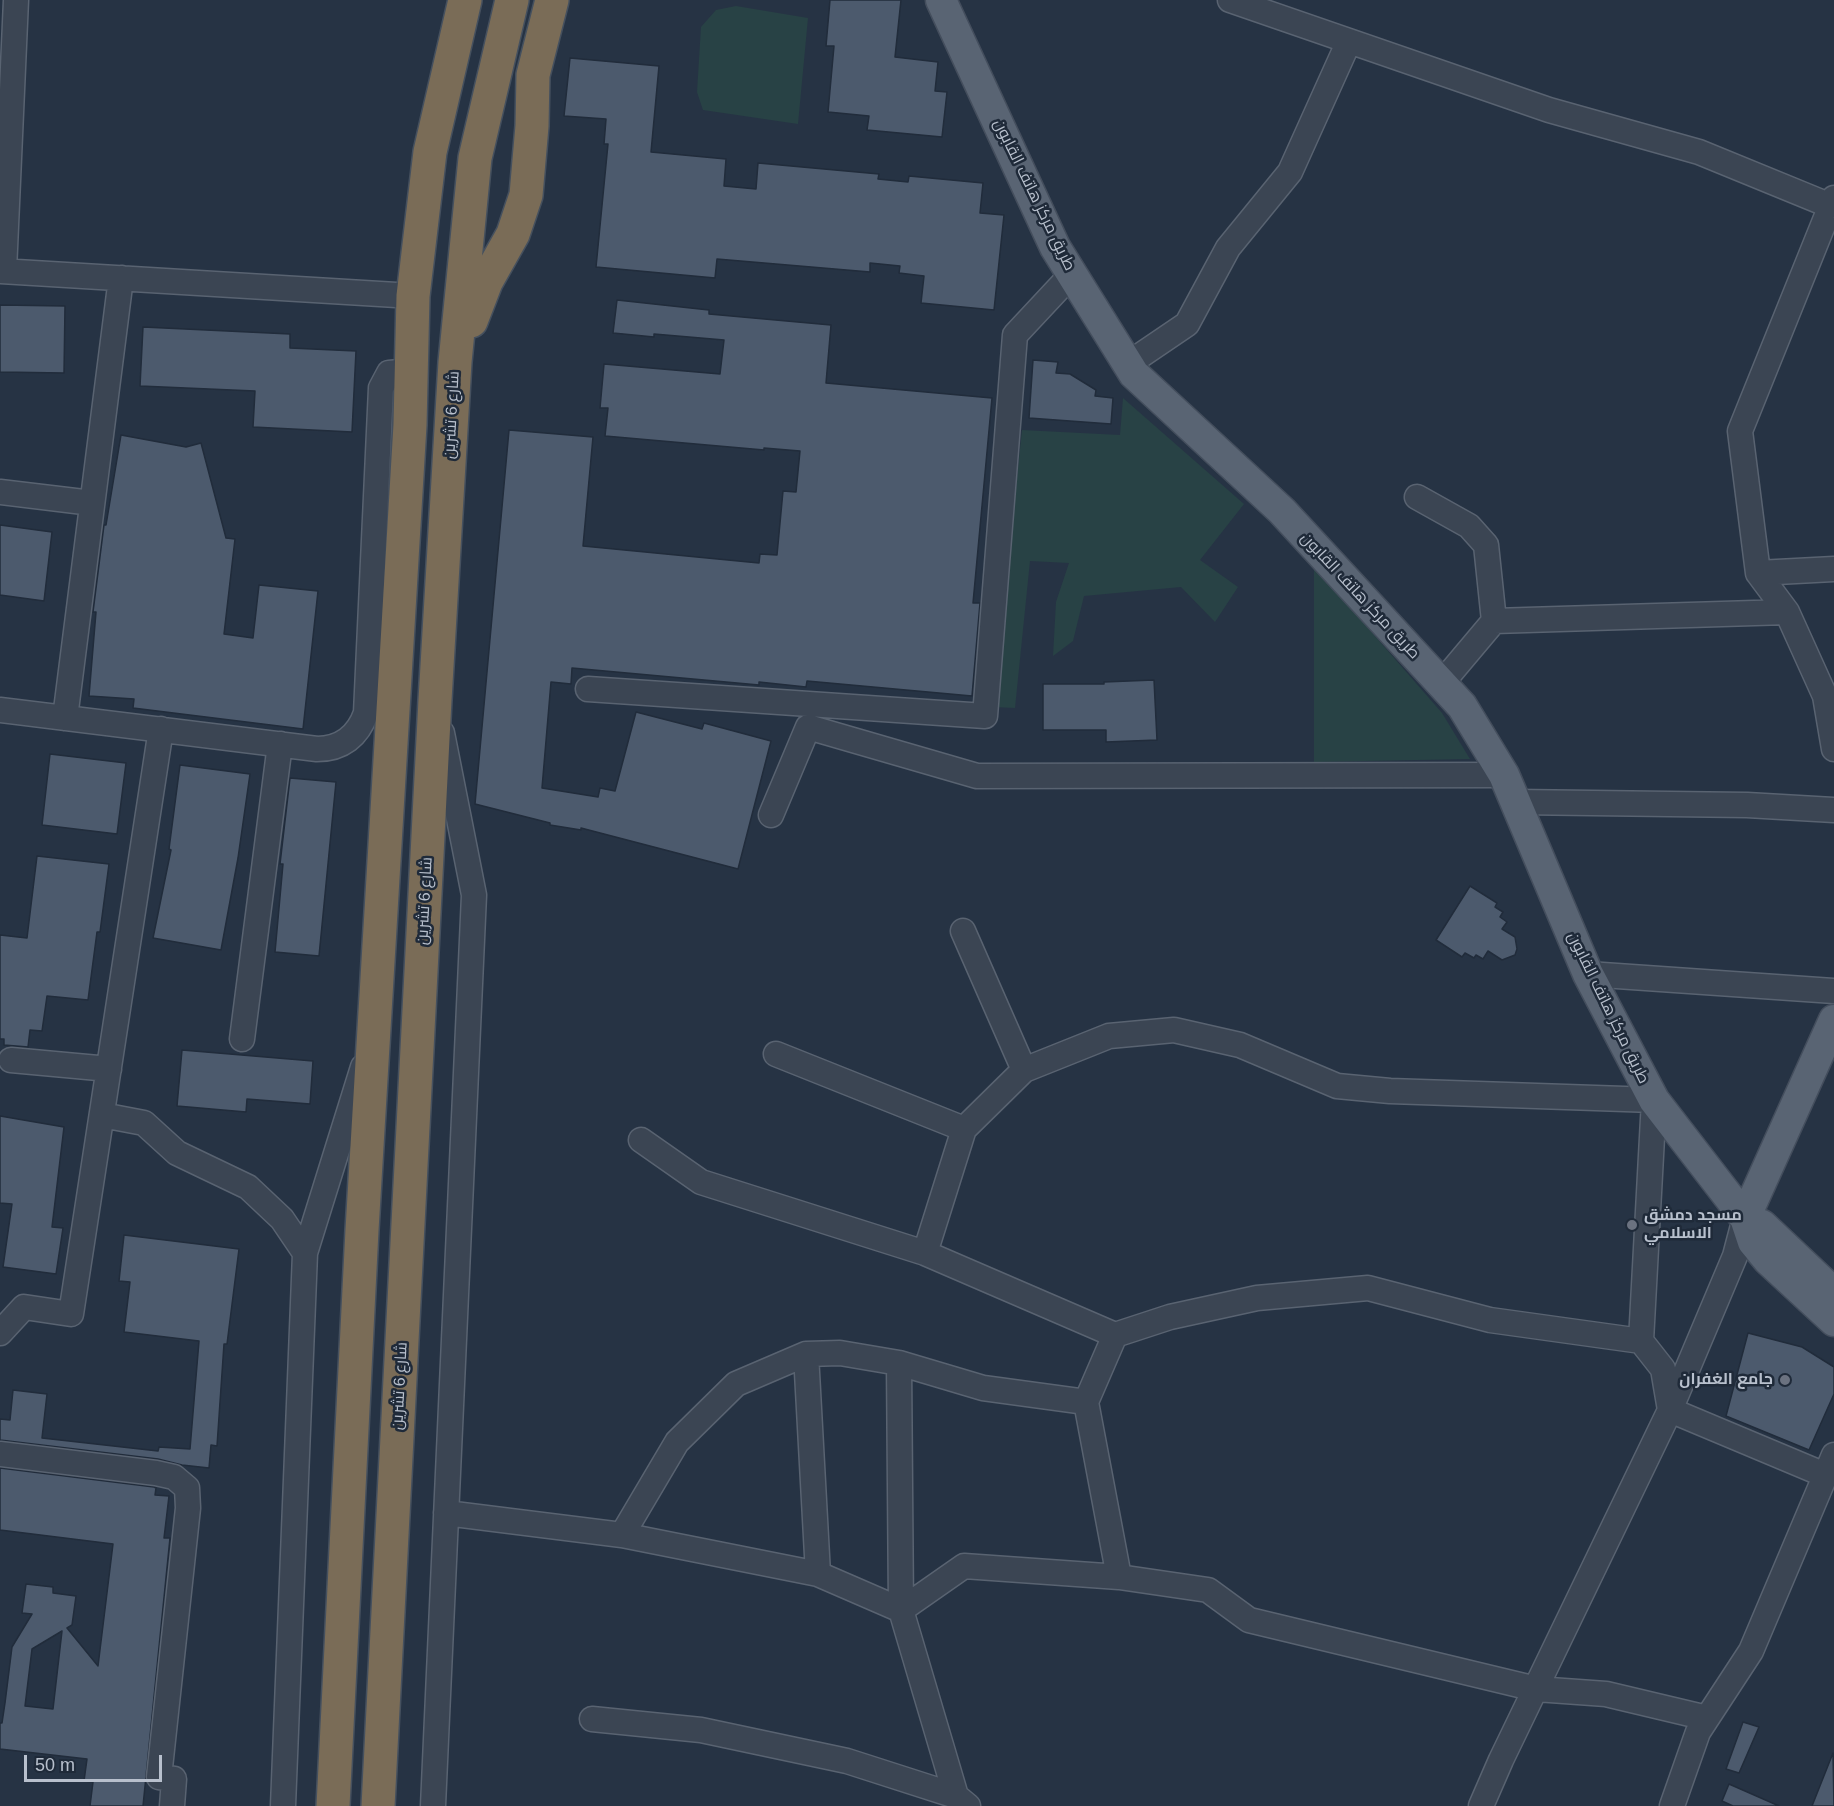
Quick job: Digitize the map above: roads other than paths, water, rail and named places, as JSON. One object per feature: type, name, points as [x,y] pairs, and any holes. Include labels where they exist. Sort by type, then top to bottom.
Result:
[{"type":"highway","points":[[333,1806],[362,1230],[410,425],[413,296],[430,152],[465,0]]},
{"type":"highway","name":"شارع 6 تشرين","points":[[378,1806],[435,700],[455,362],[475,159],[512,0]]},
{"type":"highway","points":[[455,362],[486,282],[513,234],[526,195],[532,126],[533,75],[552,0]]},
{"type":"main road","name":"طريق مركز هاتف القابون","points":[[941,0],[1055,247],[1134,374],[1282,511],[1462,706],[1504,775],[1588,974],[1654,1100],[1745,1218]]},
{"type":"main road","points":[[1834,1020],[1745,1218],[1753,1242],[1768,1260],[1834,1322]]},
{"type":"main road","points":[[1745,1218],[1762,1225],[1834,1293]]},
{"type":"street","points":[[16,0],[2,271],[413,296]]},
{"type":"street","points":[[1230,0],[1549,110],[1699,152],[1832,202],[1740,431],[1758,573],[1787,612],[1825,696],[1834,749]]},
{"type":"street","points":[[1128,364],[1187,324],[1228,248],[1290,172],[1349,41]]},
{"type":"street","points":[[588,689],[986,716],[1015,335],[1072,274]]},
{"type":"street","points":[[65,718],[121,278]]},
{"type":"street","points":[[0,710],[317,749],[336,747],[351,738],[363,723],[366,713],[381,388],[389,373],[411,371]]},
{"type":"street","points":[[0,492],[92,503]]},
{"type":"street","points":[[1417,497],[1469,526],[1486,545],[1494,621],[1441,684]]},
{"type":"street","points":[[1758,573],[1834,569]]},
{"type":"street","points":[[1494,621],[1787,612]]},
{"type":"street","points":[[433,1806],[474,895],[435,700]]},
{"type":"street","points":[[771,815],[808,727],[977,776],[1504,775]]},
{"type":"street","points":[[0,1334],[24,1307],[71,1314],[161,729]]},
{"type":"street","points":[[242,1039],[280,744]]},
{"type":"street","points":[[1515,802],[1747,805],[1834,810]]},
{"type":"street","points":[[963,931],[1024,1070]]},
{"type":"street","points":[[1588,974],[1834,991]]},
{"type":"street","points":[[283,1806],[305,1253],[375,1028]]},
{"type":"street","points":[[925,1253],[964,1129],[1024,1070],[1109,1036],[1174,1030],[1240,1045],[1337,1086],[1654,1100],[1641,1341],[1663,1369],[1670,1410]]},
{"type":"street","points":[[776,1054],[964,1129]]},
{"type":"street","points":[[11,1060],[109,1069]]},
{"type":"street","points":[[102,1115],[144,1123],[177,1153],[248,1187],[282,1219],[305,1253]]},
{"type":"street","points":[[641,1140],[701,1182],[925,1253],[1115,1335],[1170,1317],[1257,1298],[1368,1288],[1490,1320],[1641,1341]]},
{"type":"street","points":[[1481,1806],[1670,1410],[1735,1256],[1745,1218]]},
{"type":"street","points":[[1115,1335],[1086,1402],[1119,1576]]},
{"type":"street","points":[[622,1535],[677,1442],[736,1384],[806,1354],[840,1353],[899,1363],[983,1388],[1086,1402]]},
{"type":"street","points":[[806,1354],[818,1574]]},
{"type":"street","points":[[899,1363],[901,1610],[962,1801]]},
{"type":"street","points":[[1670,1410],[1830,1465],[1751,1651],[1698,1732],[1672,1806]]},
{"type":"street","points":[[0,1454],[156,1473],[174,1477],[187,1488],[188,1508],[159,1777],[174,1779],[172,1806]]},
{"type":"street","points":[[446,1513],[622,1535],[818,1574],[901,1610]]},
{"type":"street","points":[[901,1610],[964,1566],[1119,1576],[1208,1590],[1249,1620],[1536,1689],[1606,1694],[1707,1718]]},
{"type":"street","points":[[592,1719],[701,1730],[847,1761],[962,1801]]},
{"type":"place","name":"مسجد دمشق الاسلامي","points":[[1632,1225]]},
{"type":"place","name":"جامع الغفران","points":[[1785,1380]]}]
